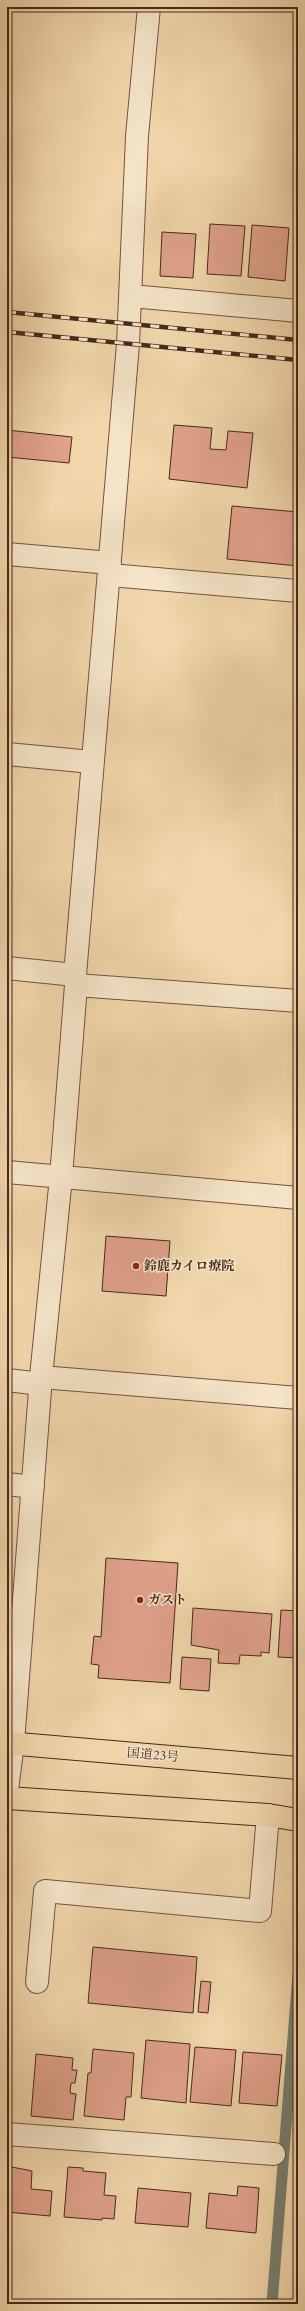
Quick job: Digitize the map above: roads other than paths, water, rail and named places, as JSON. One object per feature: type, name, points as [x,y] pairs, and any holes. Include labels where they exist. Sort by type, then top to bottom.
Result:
[{"type":"highway","name":"国道23号","points":[[10,1743],[298,1768]]},
{"type":"highway","points":[[7,1798],[268,1815],[298,1820]]},
{"type":"street","points":[[7,1790],[41,1381],[61,1177],[92,762],[110,569],[131,296],[137,136],[149,7]]},
{"type":"street","points":[[131,296],[298,311]]},
{"type":"street","points":[[7,554],[110,569],[298,591]]},
{"type":"street","points":[[7,754],[92,762]]},
{"type":"street","points":[[7,968],[75,980],[298,1001]]},
{"type":"street","points":[[7,1172],[298,1198]]},
{"type":"street","points":[[7,1380],[298,1398]]},
{"type":"street","points":[[7,1484],[33,1487]]},
{"type":"street","points":[[37,1982],[45,1891],[260,1911],[268,1815]]},
{"type":"street","points":[[7,2134],[274,2154]]},
{"type":"waterway","points":[[272,2304],[298,1974]]},
{"type":"railway","points":[[7,312],[298,340]]},
{"type":"railway","points":[[7,332],[298,360]]},
{"type":"place","name":"鈴鹿カイロ療院","points":[[136,1266]]},
{"type":"place","name":"ガスト","points":[[140,1600]]}]
